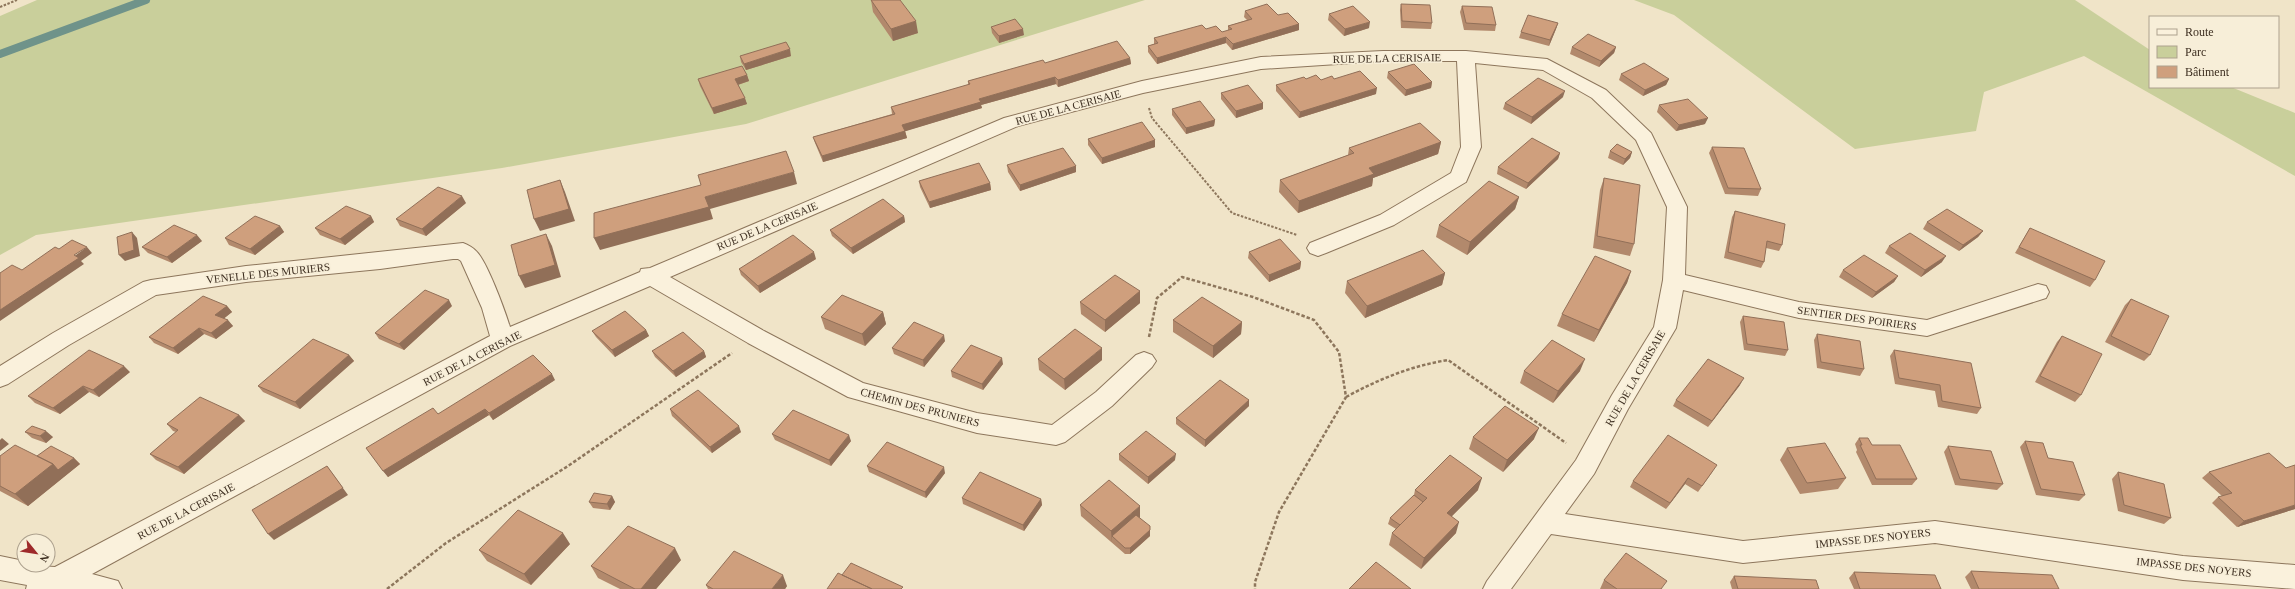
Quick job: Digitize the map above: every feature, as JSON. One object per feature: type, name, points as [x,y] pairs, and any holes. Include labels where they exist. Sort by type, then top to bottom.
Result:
[{"type":"street","name":"RUE DE LA CERISAIE","points":[[49,584],[502,340],[1011,122],[1142,87],[1261,63],[1383,56],[1466,56],[1547,65],[1599,94],[1644,137],[1677,207],[1674,280],[1665,328],[1620,402],[1585,467],[1496,589]]},
{"type":"street","points":[[1318,248],[1387,220],[1459,177],[1471,147],[1466,56]]},
{"type":"street","name":"VENELLE DES MURIERS","points":[[0,378],[61,339],[151,288],[246,274],[380,261],[453,251],[463,251],[470,257],[493,308],[502,340]]},
{"type":"street","name":"CHEMIN DES PRUNIERS","points":[[649,276],[756,337],[856,390],[977,423],[1056,435],[1104,399],[1144,360]]},
{"type":"street","name":"SENTIER DES POIRIERS","points":[[1674,280],[1799,310],[1927,328],[2038,292]]},
{"type":"street","name":"IMPASSE DES NOYERS","points":[[1546,522],[1743,552],[1935,532],[2183,568],[2295,576]]},
{"type":"street","points":[[0,568],[49,584],[109,589]]},
{"type":"path","points":[[0,7],[17,0]]},
{"type":"path","points":[[1142,87],[1152,118],[1232,213],[1309,239],[1318,248]]},
{"type":"path","points":[[1144,360],[1157,298],[1182,277],[1253,297],[1314,320],[1339,352],[1346,397]]},
{"type":"path","points":[[387,589],[446,543],[568,466],[756,337]]},
{"type":"path","points":[[1255,589],[1255,582],[1279,512],[1346,397],[1375,380],[1420,364],[1448,360],[1563,440],[1585,467]]},
{"type":"green space","points":[[37,0],[1145,0],[746,124],[502,168],[36,235],[0,255],[0,16]]},
{"type":"green space","points":[[1634,0],[2075,0],[2149,49],[2149,88],[2233,88],[2295,113],[2295,176],[2084,56],[1984,92],[1976,131],[1855,149],[1674,15]]},
{"type":"building","points":[[871,0],[900,0],[916,21],[891,29]]},
{"type":"building","points":[[1267,4],[1278,15],[1288,13],[1299,24],[1233,44],[1226,37],[1157,58],[1148,46],[1158,43],[1154,38],[1202,25],[1206,29],[1216,26],[1222,32],[1232,29],[1228,26],[1252,19],[1245,11]]},
{"type":"building","points":[[1401,4],[1430,5],[1432,23],[1402,21]]},
{"type":"building","points":[[1353,6],[1370,22],[1345,29],[1329,14]]},
{"type":"building","points":[[1462,6],[1492,7],[1496,25],[1466,23]]},
{"type":"building","points":[[1528,15],[1558,23],[1550,40],[1521,32]]},
{"type":"building","points":[[1015,19],[1023,29],[999,36],[991,27]]},
{"type":"building","points":[[1588,34],[1616,47],[1601,61],[1572,47]]},
{"type":"building","points":[[1117,41],[1130,58],[1058,80],[1055,77],[979,99],[981,102],[902,125],[905,131],[822,156],[813,137],[895,114],[891,107],[970,84],[968,81],[1043,60],[1045,63]]},
{"type":"building","points":[[786,42],[790,49],[744,64],[740,56]]},
{"type":"building","points":[[1644,63],[1669,79],[1645,90],[1621,74]]},
{"type":"building","points":[[1414,64],[1432,82],[1406,90],[1388,72]]},
{"type":"building","points":[[742,66],[747,75],[735,79],[745,98],[712,108],[698,79]]},
{"type":"building","points":[[1360,71],[1377,88],[1300,112],[1276,85],[1304,77],[1306,79],[1316,75],[1321,80],[1332,76],[1334,79]]},
{"type":"building","points":[[1538,78],[1565,91],[1532,117],[1505,103]]},
{"type":"building","points":[[1248,85],[1263,103],[1236,111],[1221,93]]},
{"type":"building","points":[[1688,99],[1708,118],[1679,125],[1659,105]]},
{"type":"building","points":[[1200,101],[1215,120],[1186,128],[1172,109]]},
{"type":"building","points":[[1142,122],[1155,140],[1102,158],[1088,139]]},
{"type":"building","points":[[1420,123],[1441,142],[1369,168],[1374,174],[1299,201],[1280,180],[1354,153],[1349,148]]},
{"type":"building","points":[[1532,138],[1560,153],[1528,183],[1498,167]]},
{"type":"building","points":[[1617,144],[1632,152],[1625,159],[1610,151]]},
{"type":"building","points":[[1712,147],[1744,148],[1761,189],[1728,188]]},
{"type":"building","points":[[1063,148],[1076,166],[1020,185],[1007,165]]},
{"type":"building","points":[[786,151],[794,172],[705,197],[709,207],[594,238],[594,213],[701,185],[698,175]]},
{"type":"building","points":[[979,163],[990,183],[929,202],[919,181]]},
{"type":"building","points":[[1604,178],[1640,185],[1634,244],[1597,236]]},
{"type":"building","points":[[560,180],[569,209],[534,219],[527,190]]},
{"type":"building","points":[[1489,181],[1519,197],[1470,242],[1439,225]]},
{"type":"building","points":[[438,187],[462,196],[422,229],[396,219]]},
{"type":"building","points":[[883,199],[904,216],[851,248],[830,230]]},
{"type":"building","points":[[346,206],[371,216],[340,239],[315,228]]},
{"type":"building","points":[[1947,209],[1983,231],[1963,245],[1927,222]]},
{"type":"building","points":[[1735,211],[1785,224],[1782,245],[1767,241],[1764,262],[1728,252]]},
{"type":"building","points":[[255,216],[280,226],[250,249],[225,238]]},
{"type":"building","points":[[174,225],[197,235],[167,257],[142,247]]},
{"type":"building","points":[[2030,228],[2105,261],[2095,280],[2019,247]]},
{"type":"building","points":[[132,232],[134,250],[119,255],[117,237]]},
{"type":"building","points":[[1910,233],[1946,256],[1925,270],[1889,246]]},
{"type":"building","points":[[546,234],[555,265],[519,276],[511,245]]},
{"type":"building","points":[[793,235],[814,252],[758,286],[739,269]]},
{"type":"building","points":[[1280,239],[1301,262],[1269,275],[1249,252]]},
{"type":"building","points":[[72,240],[87,247],[74,255],[79,258],[0,310],[0,273],[12,265],[22,270],[55,247],[59,249]]},
{"type":"building","points":[[1423,250],[1445,273],[1367,306],[1347,281]]},
{"type":"building","points":[[1864,255],[1898,276],[1876,292],[1843,270]]},
{"type":"building","points":[[1595,256],[1631,271],[1599,330],[1562,314]]},
{"type":"building","points":[[1115,275],[1140,291],[1105,320],[1080,302]]},
{"type":"building","points":[[425,290],[449,300],[399,344],[375,333]]},
{"type":"building","points":[[842,295],[883,312],[862,334],[821,317]]},
{"type":"building","points":[[203,296],[227,306],[215,315],[228,320],[211,333],[199,328],[173,348],[149,337]]},
{"type":"building","points":[[1202,297],[1242,322],[1213,346],[1173,320]]},
{"type":"building","points":[[2131,299],[2169,316],[2150,355],[2111,336]]},
{"type":"building","points":[[625,311],[646,330],[612,350],[592,331]]},
{"type":"building","points":[[1743,316],[1784,322],[1788,350],[1747,344]]},
{"type":"building","points":[[914,322],[944,335],[923,360],[892,348]]},
{"type":"building","points":[[1075,329],[1102,348],[1064,379],[1038,359]]},
{"type":"building","points":[[683,332],[704,351],[673,371],[652,351]]},
{"type":"building","points":[[1817,334],[1860,341],[1864,369],[1821,362]]},
{"type":"building","points":[[2062,336],[2102,354],[2081,395],[2040,376]]},
{"type":"building","points":[[313,339],[349,355],[295,402],[258,386]]},
{"type":"building","points":[[1552,340],[1585,359],[1558,391],[1524,371]]},
{"type":"building","points":[[971,345],[1002,358],[982,384],[951,371]]},
{"type":"building","points":[[89,350],[124,366],[93,390],[83,386],[53,408],[28,396]]},
{"type":"building","points":[[1894,350],[1971,363],[1981,408],[1942,401],[1940,385],[1899,378]]},
{"type":"building","points":[[533,355],[552,374],[489,413],[485,409],[383,471],[366,448],[433,408],[438,414]]},
{"type":"building","points":[[1708,359],[1744,378],[1712,421],[1676,400]]},
{"type":"building","points":[[1220,380],[1249,400],[1205,440],[1176,418]]},
{"type":"building","points":[[698,390],[739,426],[710,447],[670,409]]},
{"type":"building","points":[[200,397],[239,415],[178,467],[150,454],[178,430],[167,424]]},
{"type":"building","points":[[1505,406],[1539,428],[1507,460],[1473,437]]},
{"type":"building","points":[[793,410],[849,435],[829,460],[772,434]]},
{"type":"building","points":[[32,426],[46,431],[40,436],[25,432]]},
{"type":"building","points":[[1146,431],[1176,454],[1148,477],[1119,454]]},
{"type":"building","points":[[1668,435],[1717,465],[1702,486],[1688,478],[1670,503],[1633,481]]},
{"type":"building","points":[[1859,438],[1868,438],[1872,445],[1900,445],[1917,479],[1876,479],[1860,445],[1862,445]]},
{"type":"building","points":[[2025,441],[2043,443],[2048,458],[2073,462],[2085,495],[2041,489]]},
{"type":"building","points":[[887,442],[944,467],[925,492],[867,466]]},
{"type":"building","points":[[1825,443],[1846,478],[1807,483],[1787,448]]},
{"type":"building","points":[[15,445],[53,464],[15,494],[0,486],[0,456]]},
{"type":"building","points":[[51,446],[74,458],[58,470],[53,464],[37,456]]},
{"type":"building","points":[[1948,446],[1991,451],[2003,484],[1960,479]]},
{"type":"building","points":[[2269,453],[2286,468],[2295,465],[2295,505],[2244,521],[2218,497],[2232,493],[2209,472]]},
{"type":"building","points":[[1450,455],[1482,478],[1447,513],[1459,522],[1424,558],[1392,533],[1427,498],[1415,490]]},
{"type":"building","points":[[327,466],[343,488],[268,534],[252,510]]},
{"type":"building","points":[[980,472],[1041,499],[1023,525],[962,498]]},
{"type":"building","points":[[2118,472],[2164,484],[2171,518],[2124,505]]},
{"type":"building","points":[[1109,480],[1140,506],[1111,531],[1080,505]]},
{"type":"building","points":[[594,493],[612,496],[607,504],[589,502]]},
{"type":"building","points":[[1414,495],[1423,502],[1400,525],[1390,518]]},
{"type":"building","points":[[518,510],[563,533],[524,574],[479,550]]},
{"type":"building","points":[[1136,515],[1150,526],[1150,530],[1130,548],[1125,548],[1112,536]]},
{"type":"building","points":[[628,526],[675,548],[641,589],[635,589],[591,566]]},
{"type":"building","points":[[734,551],[783,575],[772,589],[713,589],[706,585]]},
{"type":"building","points":[[1626,553],[1667,581],[1661,589],[1617,589],[1604,580]]},
{"type":"building","points":[[1376,562],[1411,589],[1349,589]]},
{"type":"building","points":[[851,563],[903,587],[901,589],[872,589],[842,575]]},
{"type":"building","points":[[1971,571],[2052,575],[2059,589],[1979,589]]},
{"type":"building","points":[[1854,572],[1935,575],[1941,589],[1860,589]]},
{"type":"building","points":[[838,573],[872,589],[827,589]]},
{"type":"building","points":[[1734,576],[1816,580],[1819,589],[1738,589]]},
{"type":"waterway","points":[[0,54],[146,0]]}]
